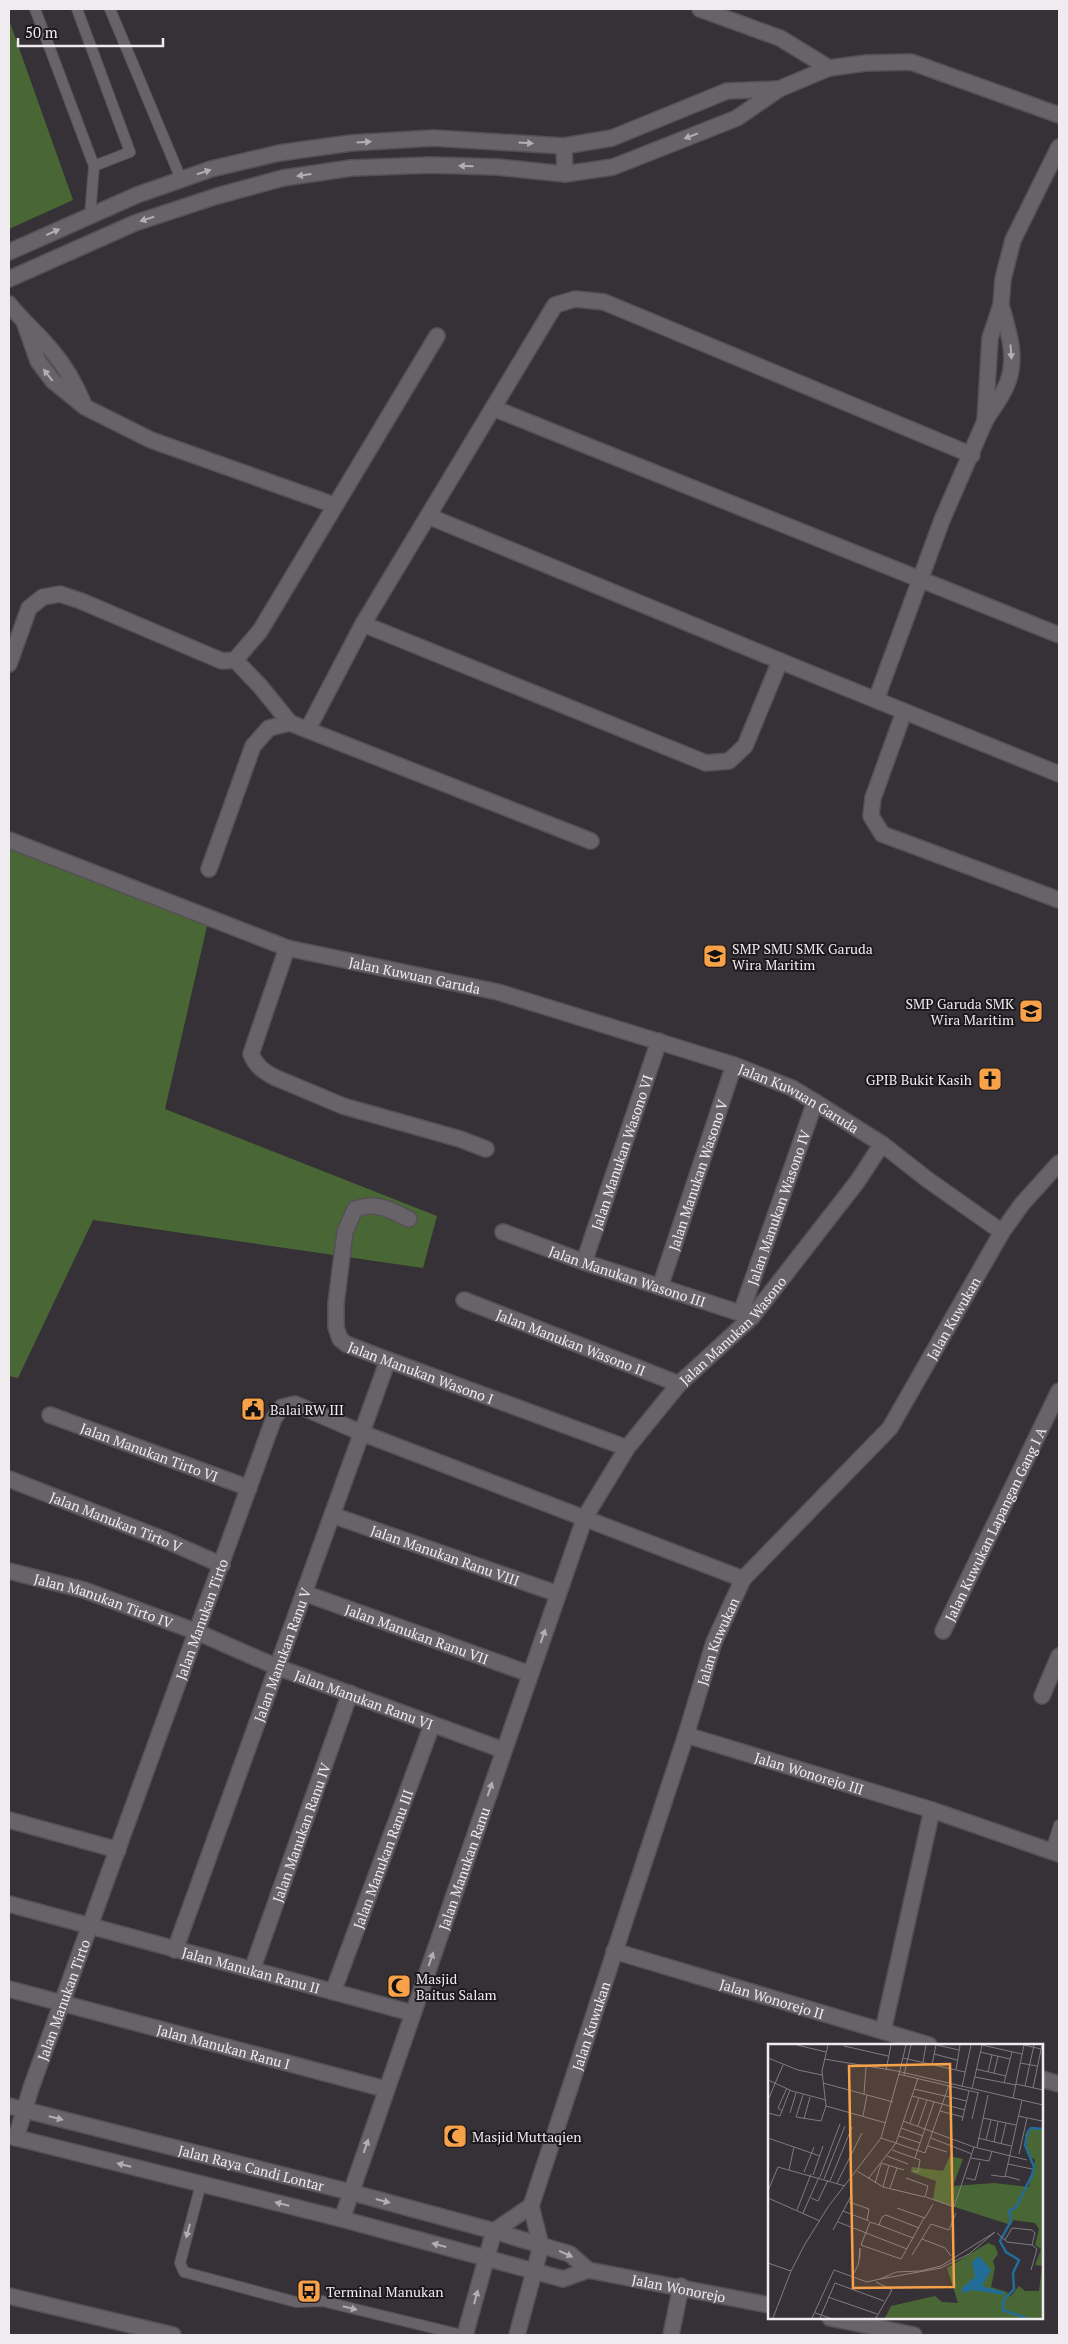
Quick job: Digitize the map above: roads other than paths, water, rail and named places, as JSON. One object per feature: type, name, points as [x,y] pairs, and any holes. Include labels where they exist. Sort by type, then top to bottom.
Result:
[{"type":"street","points":[[700,9],[780,38],[829,68]]},
{"type":"street","points":[[9,279],[135,223],[217,196],[283,178],[351,168],[431,165],[497,166],[564,174],[613,167],[737,118],[779,89],[829,68],[866,62],[911,62],[1059,115]]},
{"type":"street","points":[[9,252],[90,215],[182,179],[211,169],[279,154],[351,143],[433,138],[564,146],[612,138],[727,90],[779,89]]},
{"type":"street","points":[[564,146],[564,174]]},
{"type":"street","points":[[985,421],[990,338],[1000,305],[1003,279],[1013,240],[1059,147]]},
{"type":"street","points":[[308,729],[363,624],[555,305],[575,298],[604,302],[972,455]]},
{"type":"street","points":[[9,304],[25,324],[38,361],[53,381],[85,406],[151,440],[334,505]]},
{"type":"street","points":[[876,700],[942,520],[972,455],[985,421],[1007,384],[1012,361],[1010,338],[1000,305]]},
{"type":"street","points":[[9,664],[28,608],[43,597],[60,594],[81,601],[222,661],[235,660],[260,631],[437,336]]},
{"type":"street","points":[[493,408],[1059,635]]},
{"type":"street","points":[[428,516],[1059,774]]},
{"type":"street","points":[[363,624],[706,763],[729,761],[745,746],[780,661]]},
{"type":"street","points":[[235,660],[260,686],[290,723]]},
{"type":"street","points":[[904,712],[873,798],[871,816],[882,834],[1059,900]]},
{"type":"street","points":[[209,869],[253,746],[269,728],[290,723],[591,840]]},
{"type":"street","name":"Jalan Kuwuan Garuda","points":[[9,840],[287,948],[498,992],[734,1065],[792,1088],[815,1102],[882,1144],[928,1180],[1002,1232]]},
{"type":"street","points":[[287,948],[251,1054],[256,1064],[274,1077],[343,1106],[460,1139],[486,1149]]},
{"type":"street","name":"Jalan Manukan Wasono VI","points":[[584,1262],[659,1042]]},
{"type":"street","name":"Jalan Manukan Wasono V","points":[[660,1287],[734,1065]]},
{"type":"street","name":"Jalan Manukan Wasono IV","points":[[747,1315],[815,1102]]},
{"type":"street","name":"Jalan Manukan Wasono","points":[[585,1517],[627,1448],[679,1384],[747,1315],[857,1182],[882,1144]]},
{"type":"street","name":"Jalan Kuwukan","points":[[531,2206],[686,1735],[714,1642],[743,1579],[890,1428],[1002,1232],[1022,1204],[1059,1163]]},
{"type":"street","name":"Jalan Manukan Wasono I","points":[[410,1219],[379,1205],[366,1205],[355,1209],[345,1232],[336,1302],[336,1327],[340,1339],[346,1344],[388,1360],[627,1448]]},
{"type":"street","name":"Jalan Manukan Wasono III","points":[[503,1232],[584,1262],[747,1315]]},
{"type":"street","name":"Jalan Manukan Wasono II","points":[[464,1300],[679,1384]]},
{"type":"street","name":"Jalan Manukan Ranu V","points":[[175,1950],[388,1360]]},
{"type":"street","name":"Jalan Kuwukan Lapangan Gang I A","points":[[943,1631],[1059,1391]]},
{"type":"street","name":"Jalan Manukan Tirto","points":[[12,2137],[16,2108],[62,2002],[274,1418],[282,1407],[295,1404],[362,1433],[743,1579]]},
{"type":"street","name":"Jalan Manukan Tirto VI","points":[[50,1415],[249,1488]]},
{"type":"street","name":"Jalan Manukan Tirto V","points":[[9,1479],[174,1543],[222,1565]]},
{"type":"street","name":"Jalan Manukan Ranu VIII","points":[[332,1515],[558,1594]]},
{"type":"street","name":"Jalan Manukan Ranu","points":[[342,2219],[385,2089],[585,1517]]},
{"type":"street","name":"Jalan Manukan Tirto IV","points":[[9,1571],[84,1590],[197,1632]]},
{"type":"street","name":"Jalan Manukan Ranu VII","points":[[304,1593],[530,1674]]},
{"type":"street","name":"Jalan Manukan Ranu VI","points":[[197,1632],[277,1667],[504,1750]]},
{"type":"street","points":[[1042,1696],[1059,1656]]},
{"type":"street","name":"Jalan Manukan Ranu IV","points":[[252,1970],[350,1693]]},
{"type":"street","name":"Jalan Manukan Ranu III","points":[[333,1992],[432,1725]]},
{"type":"street","name":"Jalan Wonorejo III","points":[[686,1735],[932,1810],[1055,1852]]},
{"type":"street","points":[[883,2032],[932,1810]]},
{"type":"street","points":[[9,1820],[118,1850]]},
{"type":"street","name":"Jalan Manukan Ranu II","points":[[9,1904],[412,2013]]},
{"type":"street","name":"Jalan Wonorejo II","points":[[614,1951],[921,2044]]},
{"type":"street","name":"Jalan Manukan Ranu I","points":[[9,1989],[385,2089]]},
{"type":"street","points":[[1043,2079],[1059,2084]]},
{"type":"street","name":"Jalan Raya Candi Lontar","points":[[16,2108],[350,2192],[494,2231]]},
{"type":"street","name":"Jalan Raya Candi Lontar","points":[[12,2137],[342,2219],[486,2258]]},
{"type":"street","points":[[463,2335],[494,2231],[531,2206],[541,2246],[517,2335]]},
{"type":"street","points":[[494,2231],[570,2254],[588,2270]]},
{"type":"street","name":"Jalan Wonorejo","points":[[486,2258],[563,2279],[588,2270],[681,2286],[768,2305]]},
{"type":"street","points":[[671,2335],[681,2286]]},
{"type":"street","points":[[9,2296],[173,2335]]},
{"type":"street","points":[[841,2319],[884,2323],[914,2335]]},
{"type":"lane","points":[[35,9],[94,166],[90,215]]},
{"type":"lane","points":[[77,9],[130,152],[94,166]]},
{"type":"lane","points":[[110,9],[182,179]]},
{"type":"lane","points":[[1055,1852],[1059,1825]]},
{"type":"lane","points":[[201,2184],[180,2264],[184,2272],[296,2302],[322,2301],[463,2335]]},
{"type":"place","name":"SMP SMU SMK Garuda Wira Maritim","points":[[715,956]]},
{"type":"place","name":"SMP Garuda SMK Wira Maritim","points":[[1031,1011]]},
{"type":"place","name":"GPIB Bukit Kasih","points":[[990,1079]]},
{"type":"place","name":"Balai RW III","points":[[253,1409]]},
{"type":"place","name":"Masjid Baitus Salam","points":[[399,1986]]},
{"type":"place","name":"Masjid Muttaqien","points":[[455,2136]]},
{"type":"place","name":"Terminal Manukan","points":[[309,2291]]}]
